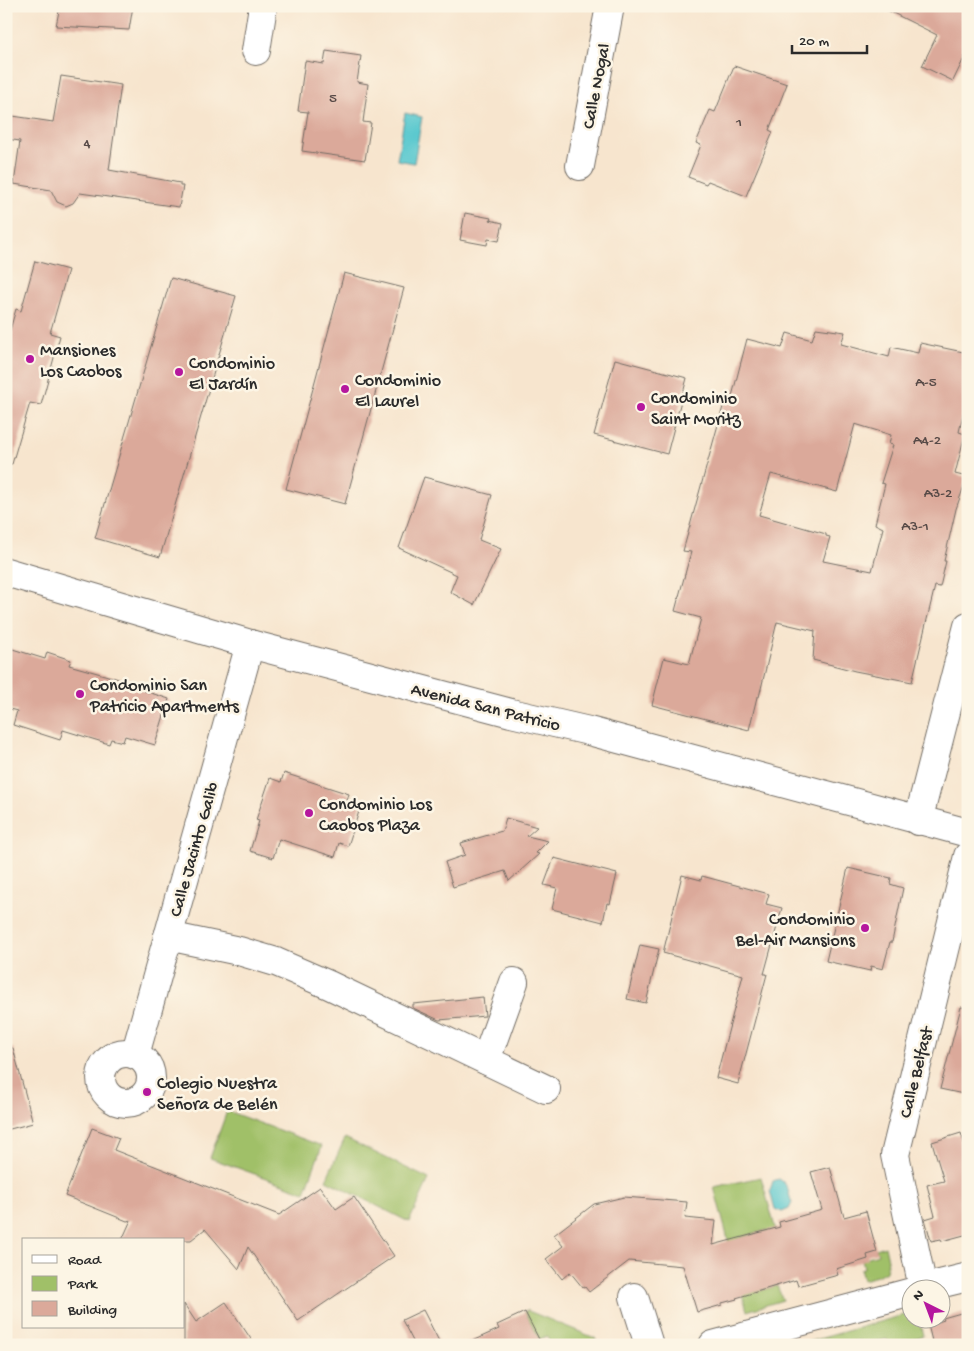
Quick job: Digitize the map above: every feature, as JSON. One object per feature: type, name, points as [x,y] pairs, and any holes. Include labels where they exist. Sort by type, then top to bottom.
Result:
[{"type":"street","points":[[256,51],[263,6]]},
{"type":"street","name":"Calle Nogal","points":[[580,166],[610,6]]},
{"type":"street","name":"Avenida San Patricio","points":[[6,572],[250,644],[511,713],[589,731],[968,833]]},
{"type":"street","points":[[918,821],[968,626]]},
{"type":"street","name":"Calle Jacinto Galib","points":[[135,1055],[250,644]]},
{"type":"street","name":"Calle Belfast","points":[[921,1278],[895,1155],[968,856]]},
{"type":"street","points":[[168,936],[239,951],[276,962],[329,985],[546,1089]]},
{"type":"street","points":[[486,1060],[514,982]]},
{"type":"street","points":[[952,1281],[968,1277]]},
{"type":"street","points":[[713,1345],[902,1295]]},
{"type":"street","points":[[634,1297],[649,1345]]},
{"type":"green space","points":[[227,1111],[322,1146],[305,1192],[210,1158]]},
{"type":"green space","points":[[345,1138],[429,1179],[409,1222],[326,1180]]},
{"type":"green space","points":[[761,1177],[783,1256],[775,1258],[767,1230],[736,1239],[748,1283],[747,1294],[777,1286],[783,1300],[747,1311],[714,1187]]},
{"type":"green space","points":[[885,1246],[888,1260],[886,1271],[863,1280],[860,1269],[864,1268],[862,1259],[878,1254],[876,1249]]},
{"type":"green space","points":[[526,1310],[595,1338],[598,1345],[552,1345],[547,1336],[539,1339],[525,1312]]},
{"type":"green space","points":[[902,1316],[902,1328],[921,1328],[923,1336],[892,1345],[889,1345],[887,1339],[862,1345],[860,1340],[840,1345],[797,1345]]},
{"type":"water","points":[[405,113],[422,117],[414,163],[397,160]]},
{"type":"water","points":[[779,1179],[786,1186],[792,1203],[789,1209],[782,1212],[775,1209],[770,1191],[773,1181]]},
{"type":"building","points":[[60,6],[133,6],[129,30],[56,26]]},
{"type":"building","points":[[879,6],[968,6],[968,50],[953,81],[922,66],[937,35]]},
{"type":"building","points":[[326,51],[361,56],[357,82],[368,84],[363,122],[371,123],[365,160],[302,151],[308,112],[298,111],[305,61],[324,64]]},
{"type":"building","points":[[734,66],[787,84],[769,130],[773,132],[746,196],[708,181],[706,184],[688,177],[701,145],[696,143],[710,110],[715,112]]},
{"type":"building","points":[[61,76],[121,85],[109,170],[180,183],[180,186],[183,186],[179,207],[80,193],[73,203],[66,206],[57,202],[51,190],[14,184],[20,141],[6,139],[6,115],[53,122]]},
{"type":"building","points":[[465,213],[491,218],[490,220],[503,223],[499,241],[488,239],[487,245],[460,240]]},
{"type":"building","name":"Mansiones Los Caobos","points":[[35,261],[68,270],[50,333],[60,336],[41,405],[30,403],[12,464],[6,464],[6,344],[16,309],[21,311]]},
{"type":"building","name":"Condominio El Laurel","points":[[344,273],[404,288],[345,504],[286,489]]},
{"type":"building","name":"Condominio El Jardín","points":[[171,278],[236,296],[160,557],[95,538]]},
{"type":"building","points":[[816,328],[845,332],[841,344],[889,357],[891,347],[918,353],[920,343],[968,353],[968,392],[959,432],[965,434],[955,474],[967,477],[956,509],[940,587],[935,586],[912,682],[855,671],[813,660],[815,631],[777,622],[749,730],[652,705],[664,658],[689,664],[701,618],[675,611],[691,552],[683,551],[724,403],[730,404],[747,339],[782,348],[787,333],[812,340]],"holes":[[[855,424],[891,435],[889,444],[893,445],[881,483],[885,484],[875,524],[883,528],[872,571],[823,561],[830,537],[826,536],[826,534],[759,515],[771,474],[837,492]]]},
{"type":"building","name":"Condominio Saint Moritz","points":[[615,359],[687,378],[667,454],[594,435]]},
{"type":"building","points":[[424,477],[492,495],[479,540],[501,549],[474,605],[450,592],[457,575],[399,548]]},
{"type":"building","name":"Condominio San Patricio Apartments","points":[[6,647],[45,659],[47,652],[71,660],[69,665],[140,685],[139,689],[169,699],[155,745],[125,736],[123,742],[111,739],[109,744],[63,730],[60,740],[13,725],[17,711],[6,708]]},
{"type":"building","name":"Condominio Los Caobos Plaza","points":[[284,773],[349,794],[347,801],[361,805],[348,846],[339,843],[335,857],[279,839],[273,858],[250,851],[259,821],[256,820],[270,778],[281,782]]},
{"type":"building","points":[[506,818],[537,827],[527,836],[548,841],[536,853],[539,854],[509,881],[505,871],[453,887],[445,862],[465,855],[461,843],[502,831]]},
{"type":"building","points":[[554,858],[617,874],[610,904],[607,903],[603,922],[552,909],[557,888],[544,885]]},
{"type":"building","name":"Condominio Bel-Air Mansions","points":[[848,868],[891,878],[890,884],[903,888],[892,942],[890,942],[883,969],[871,966],[870,971],[826,961]]},
{"type":"building","points":[[682,875],[701,880],[702,876],[769,894],[766,904],[782,908],[738,1084],[716,1078],[743,975],[663,953]]},
{"type":"building","points":[[640,945],[659,949],[646,1003],[627,999]]},
{"type":"building","points":[[483,997],[485,1016],[439,1020],[413,1008],[413,1004]]},
{"type":"building","points":[[961,1007],[968,1008],[968,1095],[940,1089]]},
{"type":"building","points":[[6,1048],[13,1048],[33,1123],[6,1130]]},
{"type":"building","points":[[92,1128],[119,1138],[114,1150],[279,1215],[320,1187],[336,1209],[354,1197],[394,1256],[298,1321],[248,1247],[239,1269],[205,1229],[191,1240],[185,1240],[185,1238],[123,1238],[131,1220],[127,1221],[65,1196]]},
{"type":"building","points":[[961,1133],[968,1155],[968,1234],[942,1241],[941,1239],[931,1241],[925,1219],[935,1216],[927,1185],[944,1181],[932,1142]]},
{"type":"building","points":[[830,1167],[844,1217],[866,1211],[877,1252],[867,1255],[868,1259],[836,1269],[838,1275],[798,1286],[796,1280],[697,1312],[683,1266],[629,1261],[589,1292],[585,1287],[583,1288],[570,1272],[562,1279],[546,1259],[563,1246],[554,1235],[594,1204],[624,1197],[687,1202],[685,1218],[716,1221],[713,1245],[780,1227],[779,1222],[822,1210],[811,1172]]},
{"type":"building","points":[[226,1302],[255,1345],[184,1345],[185,1306],[196,1322]]},
{"type":"building","points":[[423,1310],[441,1345],[415,1345],[402,1320]]},
{"type":"building","points":[[968,1311],[968,1345],[933,1345],[929,1328],[952,1328],[952,1315]]},
{"type":"building","points":[[525,1312],[542,1345],[463,1345],[499,1329],[497,1325]]},
{"type":"place","name":"Mansiones Los Caobos","points":[[30,359]]},
{"type":"place","name":"Condominio El Jardín","points":[[179,372]]},
{"type":"place","name":"Condominio El Laurel","points":[[345,389]]},
{"type":"place","name":"Condominio Saint Moritz","points":[[641,407]]},
{"type":"place","name":"Condominio San Patricio Apartments","points":[[80,694]]},
{"type":"place","name":"Condominio Los Caobos Plaza","points":[[309,813]]},
{"type":"place","name":"Condominio Bel-Air Mansions","points":[[865,928]]},
{"type":"place","name":"Colegio Nuestra Señora de Belén","points":[[147,1092]]}]
